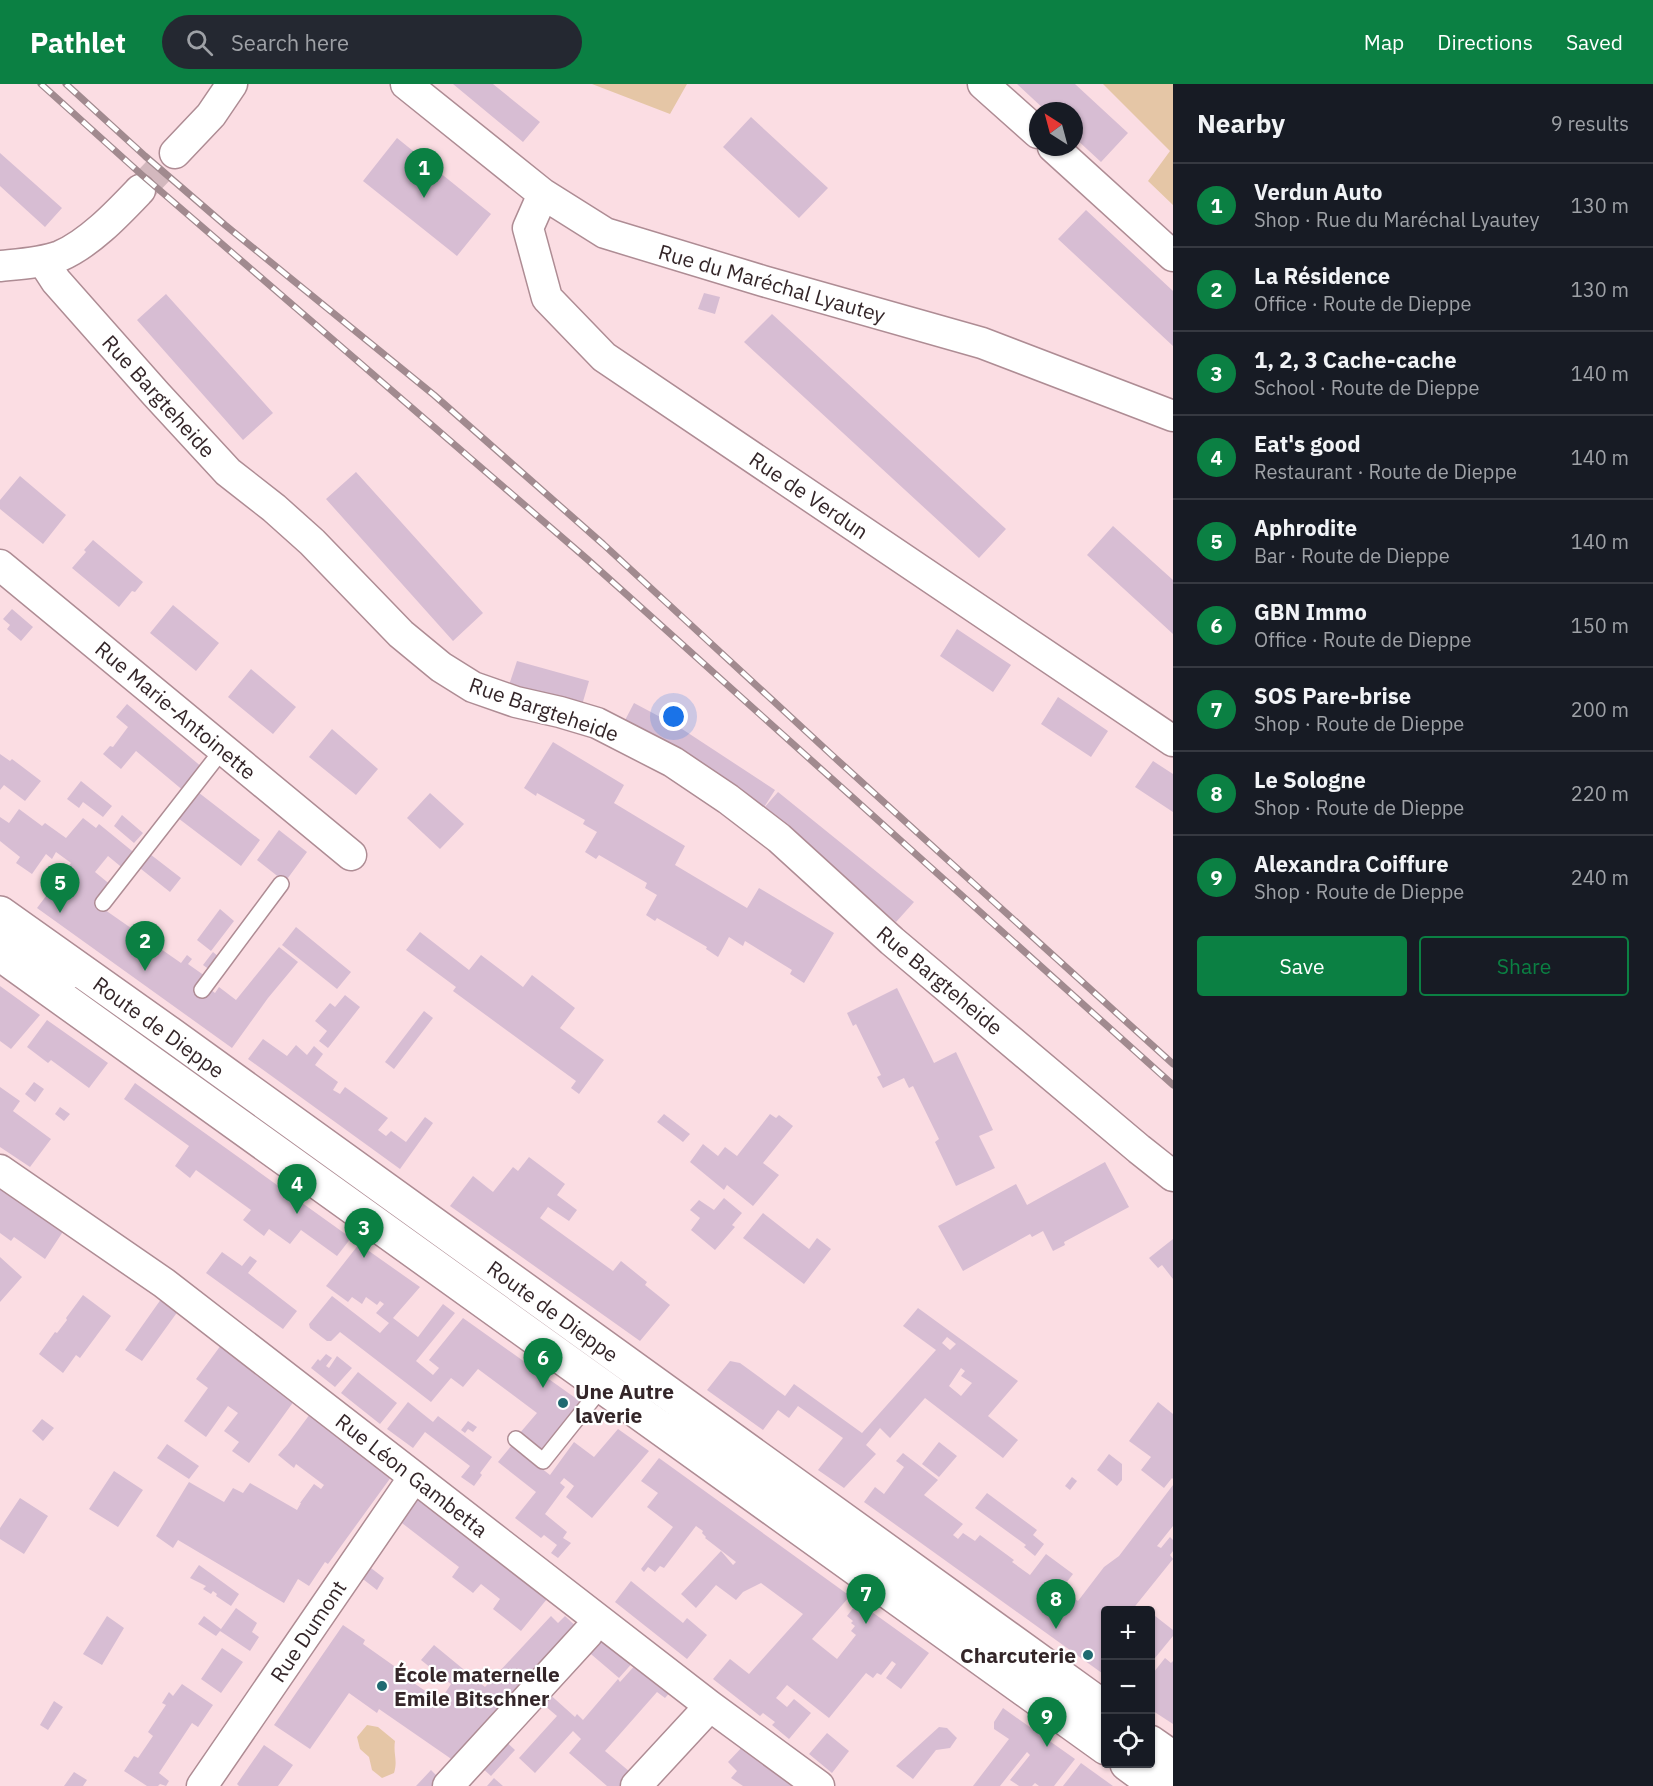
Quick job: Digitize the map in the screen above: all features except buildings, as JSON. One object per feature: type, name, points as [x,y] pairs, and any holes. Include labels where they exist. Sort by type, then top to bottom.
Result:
[{"type":"main road","name":"Route de Dieppe","points":[[0,913],[1101,1705]]},
{"type":"main road","name":"Route de Dieppe","points":[[0,954],[77,1010],[608,1378],[699,1457],[1101,1744]]},
{"type":"main road","points":[[1155,1745],[1173,1758]]},
{"type":"main road","points":[[1133,1768],[1158,1786]]},
{"type":"street","points":[[175,153],[211,115],[232,84]]},
{"type":"street","name":"Rue du Maréchal Lyautey","points":[[406,84],[543,194],[605,233],[763,281],[982,343],[1173,416]]},
{"type":"street","points":[[983,84],[1029,125]]},
{"type":"street","points":[[1063,156],[1173,256]]},
{"type":"street","points":[[0,266],[43,261],[74,249],[111,220],[140,190]]},
{"type":"street","name":"Rue de Verdun","points":[[543,194],[528,228],[547,298],[604,357],[1173,741]]},
{"type":"street","name":"Rue Bargteheide","points":[[43,261],[61,286],[228,472],[312,542],[401,634],[441,668],[473,687],[516,702],[597,723],[673,762],[728,799],[779,838],[892,940],[1173,1176]]},
{"type":"street","name":"Rue Marie-Antoinette","points":[[0,565],[351,855]]},
{"type":"street","name":"Rue Léon Gambetta","points":[[0,1170],[164,1283],[414,1477],[593,1626],[710,1706],[819,1786]]},
{"type":"street","name":"Rue Dumont","points":[[202,1786],[414,1477]]},
{"type":"street","points":[[448,1786],[593,1626]]},
{"type":"street","points":[[636,1786],[710,1706]]},
{"type":"lane","points":[[103,903],[222,748]]},
{"type":"lane","points":[[202,990],[281,884]]},
{"type":"lane","points":[[0,934],[50,970],[169,1033]]},
{"type":"lane","points":[[77,1010],[198,1077]]},
{"type":"lane","points":[[516,1439],[543,1461],[608,1378]]},
{"type":"lane","points":[[1155,1764],[1173,1777]]},
{"type":"shaded area","points":[[592,84],[687,84],[670,114]]},
{"type":"shaded area","points":[[1103,84],[1173,84],[1173,205],[1148,181],[1170,151]]},
{"type":"shaded area","points":[[367,1725],[378,1727],[395,1741],[394,1773],[382,1778],[372,1770],[369,1757],[360,1749],[357,1737]]},
{"type":"tunnel","points":[[140,190],[175,153]]},
{"type":"railway","points":[[41,84],[142,175],[587,559],[1173,1085]]},
{"type":"railway","points":[[66,84],[225,225],[434,395],[603,544],[1173,1064]]},
{"type":"place","name":"Verdun Auto","points":[[424,198]]},
{"type":"place","name":"Aphrodite","points":[[60,913]]},
{"type":"place","name":"La Résidence","points":[[145,971]]},
{"type":"place","name":"Eat's good","points":[[297,1214]]},
{"type":"place","name":"1, 2, 3 Cache-cache","points":[[364,1258]]},
{"type":"place","name":"GBN Immo","points":[[543,1388]]},
{"type":"place","name":"Une Autre laverie","points":[[563,1403]]},
{"type":"place","name":"SOS Pare-brise","points":[[866,1624]]},
{"type":"place","name":"Le Sologne","points":[[1056,1629]]},
{"type":"place","name":"Charcuterie","points":[[1088,1655]]},
{"type":"place","name":"École maternelle Emile Bitschner","points":[[382,1686]]},
{"type":"place","name":"Alexandra Coiffure","points":[[1047,1747]]}]
